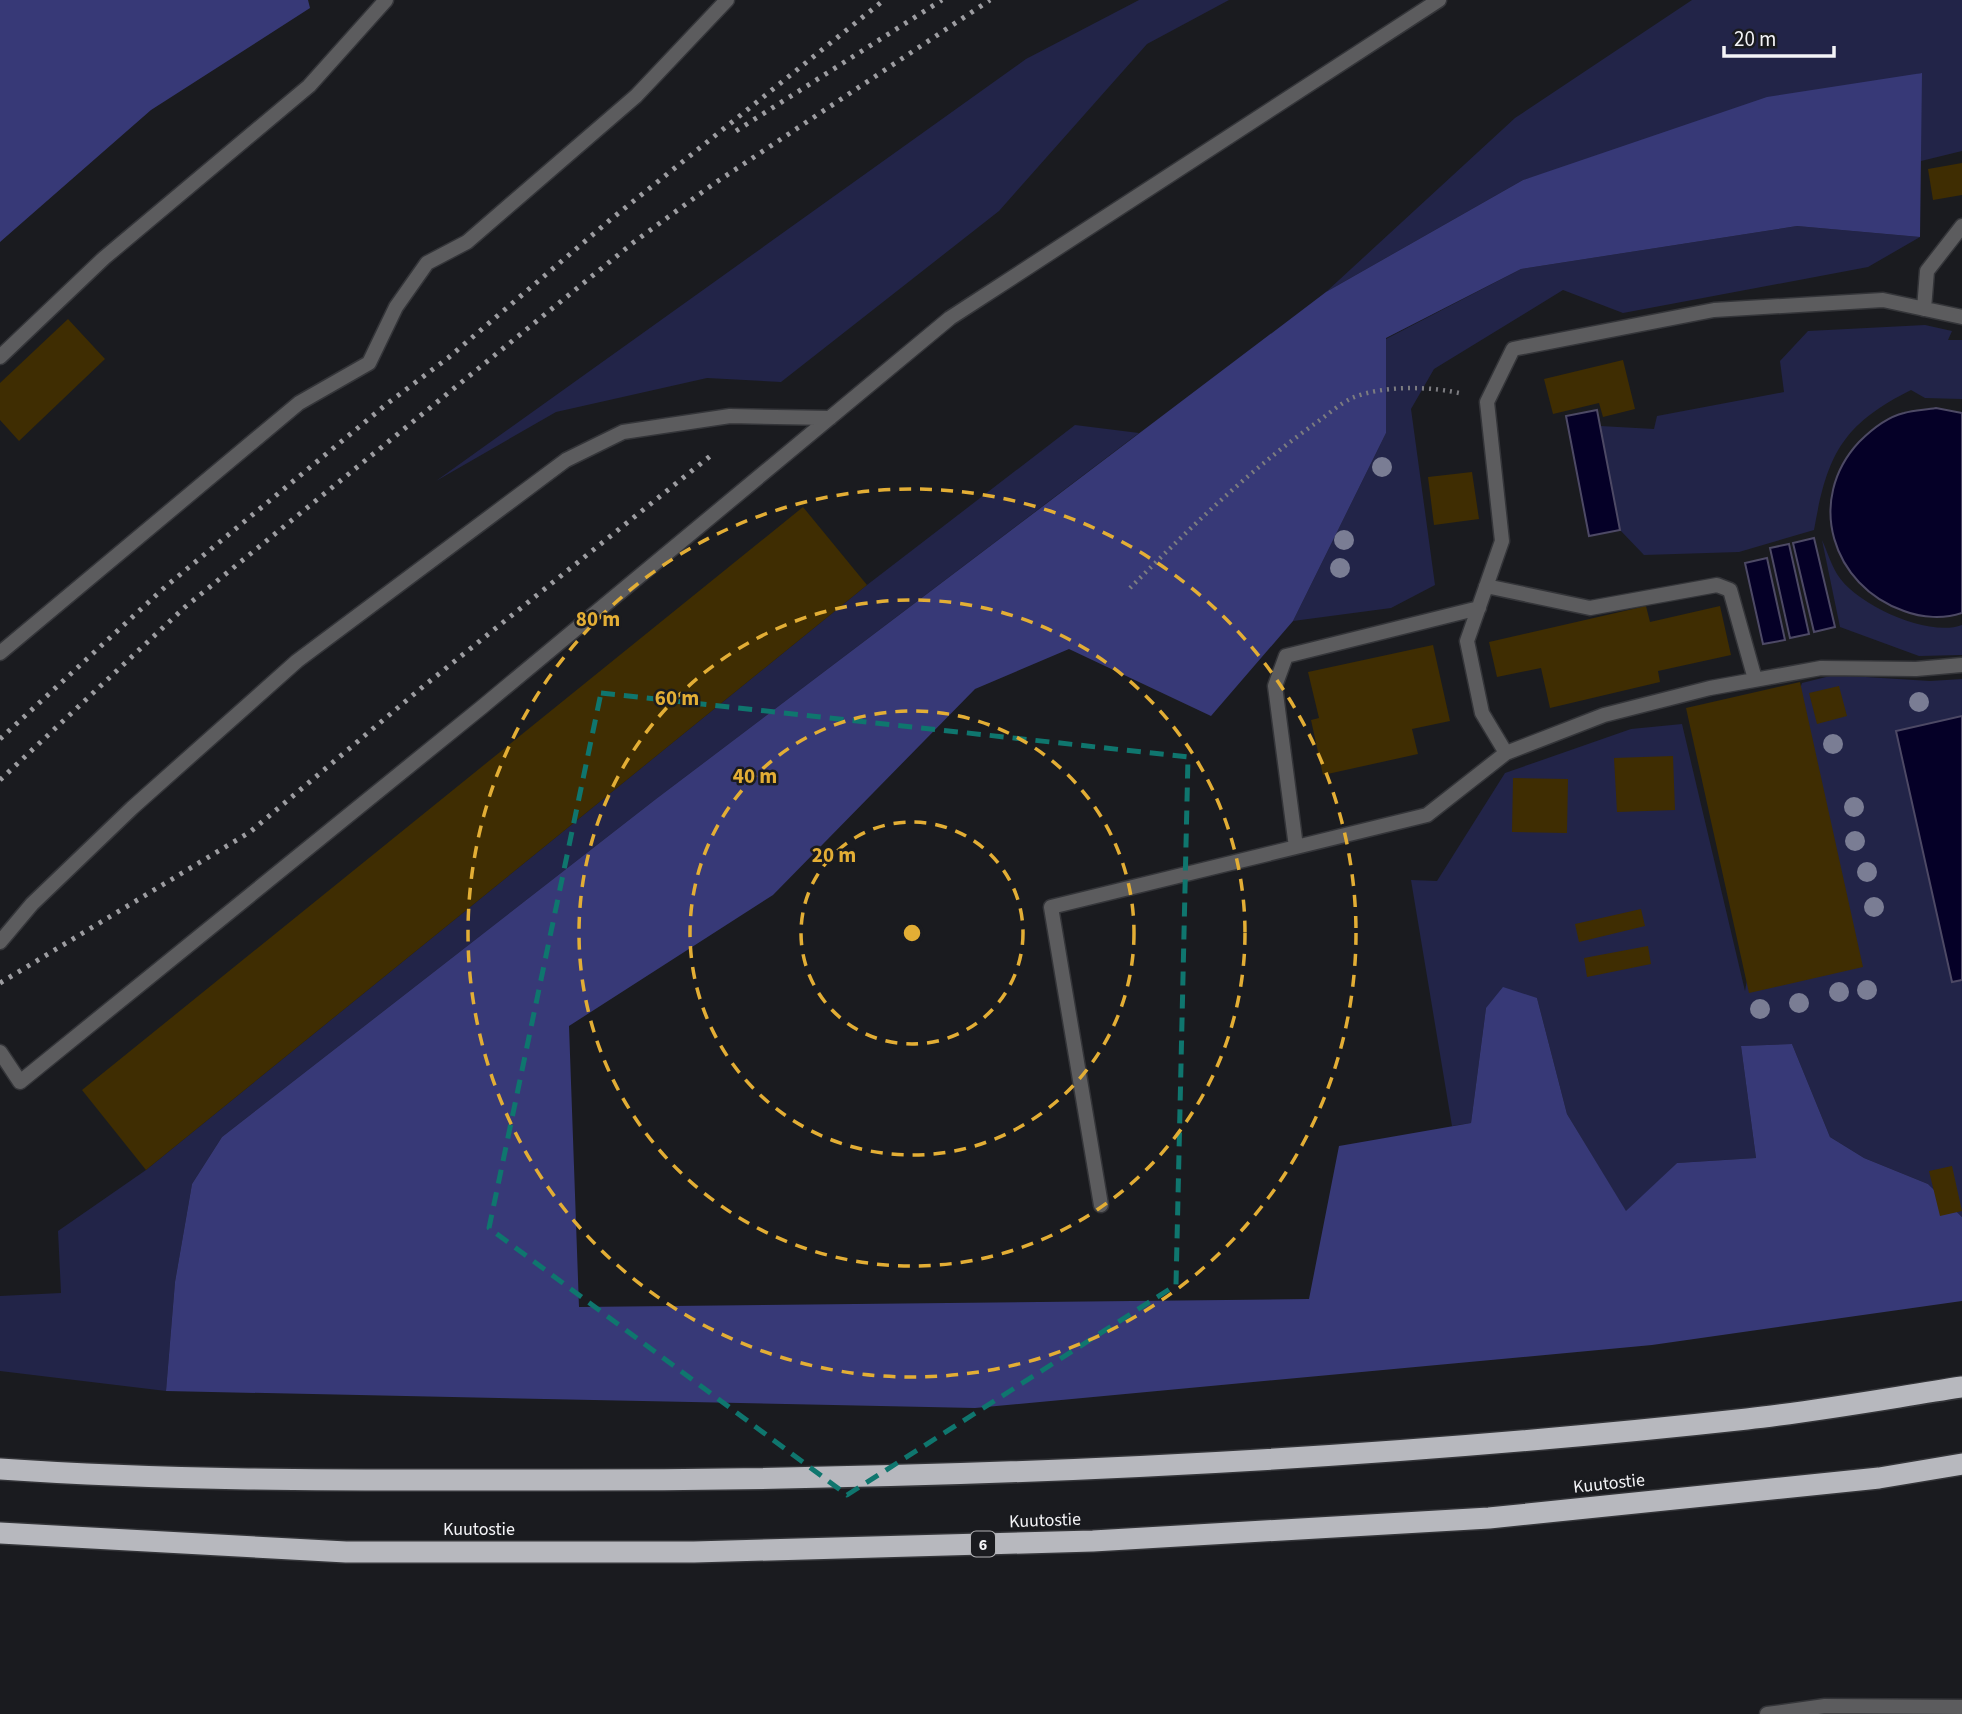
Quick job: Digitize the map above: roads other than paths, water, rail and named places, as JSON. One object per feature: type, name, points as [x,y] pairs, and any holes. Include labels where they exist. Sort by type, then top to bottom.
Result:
[{"type":"highway","points":[[0,1469],[337,1480],[696,1480],[1062,1469],[1471,1445],[1752,1418],[1962,1387]]},
{"type":"highway","name":"Kuutostie","points":[[0,1533],[346,1552],[694,1552],[1093,1541],[1489,1518],[1879,1478],[1962,1464]]},
{"type":"lane","points":[[0,357],[104,258],[309,86],[386,0]]},
{"type":"lane","points":[[0,653],[299,403],[369,363],[396,307],[427,263],[467,242],[636,96],[727,0]]},
{"type":"lane","points":[[0,1052],[20,1082],[482,707],[950,318],[1439,0]]},
{"type":"lane","points":[[1924,309],[1927,271],[1962,226]]},
{"type":"lane","points":[[1506,753],[1482,713],[1467,641],[1502,541],[1487,402],[1513,349],[1714,310],[1883,300],[1962,317]]},
{"type":"lane","points":[[0,942],[32,904],[132,808],[297,661],[566,460],[623,432],[730,416],[830,418]]},
{"type":"lane","points":[[1486,586],[1590,608],[1717,585],[1730,590],[1755,679]]},
{"type":"lane","points":[[1296,848],[1275,686],[1286,656],[1479,608]]},
{"type":"lane","points":[[1101,1205],[1051,907],[1427,815],[1506,753],[1604,715],[1755,679],[1821,667],[1916,669],[1962,665]]},
{"type":"lane","points":[[1767,1714],[1825,1706],[1962,1707]]},
{"type":"railway","points":[[0,739],[165,587],[388,403],[448,358],[610,220],[884,0]]},
{"type":"railway","points":[[736,131],[942,0]]},
{"type":"railway","points":[[0,780],[185,607],[634,242],[712,185],[990,0]]},
{"type":"railway","points":[[0,983],[250,832],[425,685],[714,453]]}]
